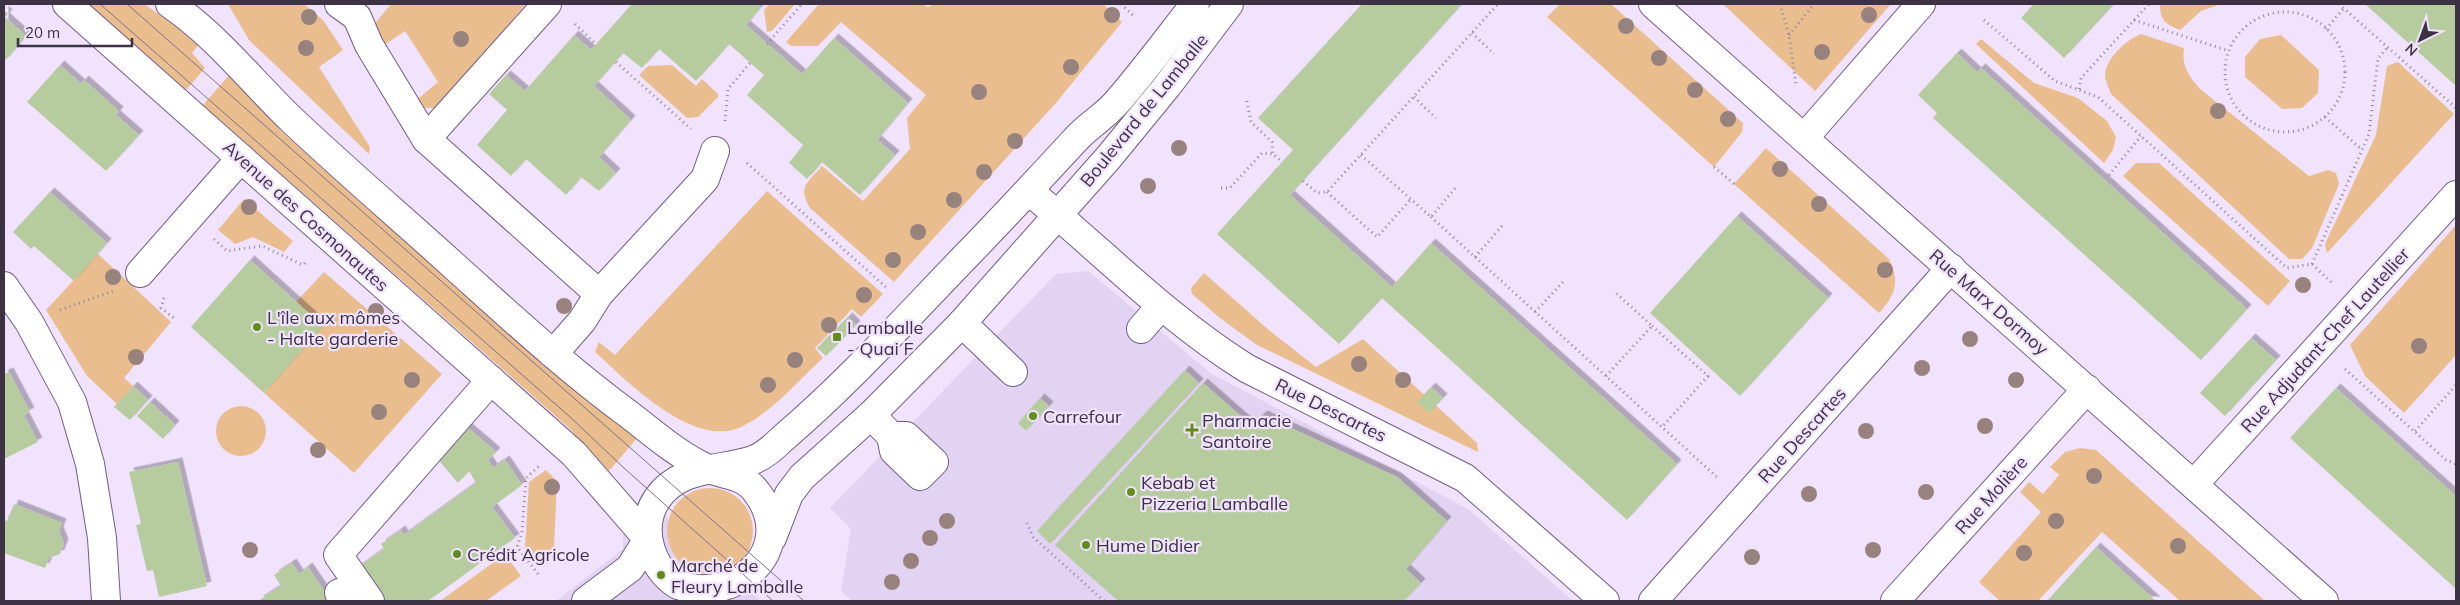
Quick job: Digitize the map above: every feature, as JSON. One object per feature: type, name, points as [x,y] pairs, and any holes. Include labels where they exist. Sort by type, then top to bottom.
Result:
[{"type":"street","name":"Avenue des Cosmonautes","points":[[67,4],[574,454],[648,539]]},
{"type":"street","points":[[339,4],[357,16],[369,45],[426,140],[599,294]]},
{"type":"street","points":[[426,140],[547,4]]},
{"type":"street","name":"Boulevard de Lamballe","points":[[709,470],[758,458],[783,439],[841,385],[1029,191],[1082,133],[1116,104],[1194,4]]},
{"type":"street","name":"Boulevard de Lamballe","points":[[771,540],[789,494],[802,477],[871,415],[962,323],[1058,215],[1168,85],[1229,4]]},
{"type":"street","name":"Rue Marx Dormoy","points":[[1653,4],[2087,388],[2324,601]]},
{"type":"street","points":[[1804,138],[1921,4]]},
{"type":"street","points":[[177,6],[229,53],[290,118],[597,392],[678,452],[709,470],[737,476],[757,492],[768,510],[771,526],[771,540],[762,565],[749,580],[715,597],[674,601]]},
{"type":"street","points":[[553,354],[582,321],[599,294],[705,179],[715,151]]},
{"type":"street","points":[[140,273],[242,158]]},
{"type":"street","points":[[1029,191],[1058,215]]},
{"type":"street","name":"Rue Adjudant-Chef Lautellier","points":[[2194,484],[2456,195]]},
{"type":"street","name":"Rue Descartes","points":[[1058,215],[1161,306],[1218,350],[1246,368],[1465,478],[1605,601]]},
{"type":"street","name":"Rue Descartes","points":[[1653,601],[1951,268]]},
{"type":"street","points":[[4,286],[29,322],[72,402],[92,473],[102,538],[106,601]]},
{"type":"street","points":[[1141,329],[1161,306]]},
{"type":"street","points":[[962,323],[1013,372]]},
{"type":"street","points":[[370,601],[338,554],[491,380]]},
{"type":"street","name":"Rue Molière","points":[[1895,601],[2087,388]]},
{"type":"street","points":[[871,415],[891,436],[906,436],[927,469]]},
{"type":"street","points":[[709,470],[682,476],[670,484],[658,497],[649,521],[648,539],[654,559],[664,573],[679,586],[715,597]]},
{"type":"street","points":[[586,601],[630,568],[648,539]]},
{"type":"path","points":[[767,44],[802,4]]},
{"type":"path","points":[[1121,4],[1135,18]]},
{"type":"path","points":[[1303,181],[1317,193],[1327,192],[1498,4]]},
{"type":"path","points":[[1780,4],[1789,35],[1796,88]]},
{"type":"path","points":[[1789,35],[1814,4]]},
{"type":"path","points":[[2079,89],[2081,78],[2149,4]]},
{"type":"path","points":[[2339,4],[2456,108]]},
{"type":"path","points":[[2326,28],[2344,8]]},
{"type":"path","points":[[2291,12],[2310,17],[2326,28],[2338,44],[2344,64],[2344,83],[2337,102],[2325,117],[2308,127],[2289,132],[2269,130],[2251,121],[2237,108],[2228,90],[2225,70],[2229,51],[2238,34],[2253,21],[2271,13],[2291,12]]},
{"type":"path","points":[[1984,20],[2056,81],[2098,97],[2287,268],[2312,264]]},
{"type":"path","points":[[2134,20],[2229,51]]},
{"type":"path","points":[[1472,33],[1494,54]]},
{"type":"path","points":[[2312,264],[2369,134],[2378,58],[2388,47]]},
{"type":"path","points":[[616,62],[715,151]]},
{"type":"path","points":[[724,124],[728,89],[750,63]]},
{"type":"path","points":[[1414,97],[1436,118]]},
{"type":"path","points":[[1247,101],[1251,122],[1272,142],[1273,154]]},
{"type":"path","points":[[2325,117],[2362,150]]},
{"type":"path","points":[[2109,175],[2141,136]]},
{"type":"path","points":[[1221,188],[1230,188],[1262,152],[1273,154],[1282,162]]},
{"type":"path","points":[[1361,155],[1715,476]]},
{"type":"path","points":[[745,161],[893,293]]},
{"type":"path","points":[[1714,167],[1734,184]]},
{"type":"path","points":[[1430,217],[1457,186]]},
{"type":"path","points":[[1327,192],[1377,237],[1411,200]]},
{"type":"path","points":[[190,217],[227,251],[262,246],[303,265],[308,259]]},
{"type":"path","points":[[1474,257],[1502,226]]},
{"type":"path","points":[[2312,264],[2337,288]]},
{"type":"path","points":[[1535,312],[1563,282]]},
{"type":"path","points":[[1616,294],[1708,376],[1662,427]]},
{"type":"path","points":[[1606,376],[1652,326]]},
{"type":"path","points":[[2338,362],[2446,460],[2456,464]]},
{"type":"path","points":[[2414,431],[2456,385]]},
{"type":"path","points":[[538,574],[517,547],[522,533],[526,478],[545,461]]},
{"type":"path","points":[[1027,523],[1033,537],[1104,601]]},
{"type":"shaded area","points":[[88,4],[144,4],[200,43],[192,53],[205,68],[186,90]]},
{"type":"shaded area","points":[[228,4],[304,4],[323,20],[343,50],[319,67],[370,147],[369,154],[249,40]]},
{"type":"shaded area","points":[[391,4],[526,4],[438,108],[426,108],[414,102],[438,82],[405,31],[383,46],[373,33],[376,22]]},
{"type":"shaded area","points":[[769,4],[795,4],[772,31],[767,32],[764,10]]},
{"type":"shaded area","points":[[819,4],[922,4],[928,7],[934,4],[1103,4],[1122,22],[1055,104],[894,282],[810,208],[804,195],[804,190],[822,166],[863,201],[910,149],[907,118],[926,95],[841,22],[818,46],[791,46],[786,42]]},
{"type":"shaded area","points":[[1560,4],[1611,4],[1743,123],[1742,132],[1714,167],[1547,17]]},
{"type":"shaded area","points":[[1723,4],[1891,4],[1815,91]]},
{"type":"shaded area","points":[[2160,4],[2221,4],[2201,11],[2180,30],[2164,21]]},
{"type":"shaded area","points":[[2141,34],[2184,48],[2185,65],[2192,80],[2200,89],[2309,176],[2328,170],[2336,173],[2339,184],[2312,248],[2302,259],[2289,259],[2111,94],[2105,75],[2109,62],[2123,45]]},
{"type":"shaded area","points":[[2281,35],[2319,70],[2318,93],[2302,108],[2282,109],[2245,77],[2245,57],[2260,39]]},
{"type":"shaded area","points":[[1981,39],[2034,83],[2078,98],[2107,121],[2116,137],[2113,150],[2104,163],[1976,44]]},
{"type":"shaded area","points":[[2398,62],[2454,114],[2327,253],[2325,244],[2376,135],[2387,66]]},
{"type":"shaded area","points":[[672,65],[696,86],[702,79],[718,94],[718,97],[698,117],[687,118],[639,75],[648,66]]},
{"type":"shaded area","points":[[231,73],[280,130],[589,403],[638,437],[609,471],[568,427],[203,105]]},
{"type":"shaded area","points":[[1766,148],[1889,259],[1895,281],[1893,294],[1879,313],[1734,184]]},
{"type":"shaded area","points":[[2136,163],[2159,163],[2290,281],[2268,306],[2123,176]]},
{"type":"shaded area","points":[[767,191],[883,294],[861,317],[852,309],[815,348],[823,358],[765,412],[743,426],[724,431],[704,429],[663,410],[625,380],[595,352],[599,342],[615,355]]},
{"type":"shaded area","points":[[244,199],[293,241],[284,252],[253,237],[235,244],[218,230]]},
{"type":"shaded area","points":[[2456,225],[2456,355],[2404,413],[2365,376],[2350,345]]},
{"type":"shaded area","points":[[98,254],[171,322],[124,378],[133,386],[117,404],[87,376],[46,310]]},
{"type":"shaded area","points":[[1088,271],[1212,374],[1468,509],[1573,601],[852,601],[841,591],[851,529],[830,508],[1056,274]]},
{"type":"shaded area","points":[[324,272],[442,374],[354,473],[264,393],[323,326],[296,302]]},
{"type":"shaded area","points":[[1204,273],[1270,331],[1316,367],[1363,339],[1477,443],[1478,452],[1257,345],[1220,318],[1192,294],[1191,288]]},
{"type":"shaded area","points":[[236,406],[246,406],[259,413],[266,426],[266,436],[259,449],[246,456],[236,456],[227,452],[220,445],[216,436],[216,426],[220,417],[227,410]]},
{"type":"shaded area","points":[[2080,448],[2096,450],[2265,601],[2180,601],[2102,532],[2038,601],[2000,601],[1979,582],[2041,512],[2020,492],[2029,482],[2043,494],[2059,475],[2050,467],[2065,452]]},
{"type":"shaded area","points":[[546,470],[557,481],[554,547],[536,561],[525,547],[529,482]]},
{"type":"shaded area","points":[[710,488],[727,491],[741,500],[750,514],[753,531],[750,548],[741,562],[727,571],[710,574],[693,571],[679,562],[670,548],[667,531],[670,514],[679,500],[693,491]]},
{"type":"shaded area","name":"Marché de Fleury Lamballe","points":[[643,496],[761,601],[556,601],[623,549],[623,530]]},
{"type":"shaded area","points":[[505,554],[521,576],[486,601],[440,601]]},
{"type":"building","points":[[632,4],[757,4],[761,7],[746,25],[802,74],[834,38],[908,103],[877,140],[895,155],[860,195],[822,162],[807,179],[789,163],[803,145],[747,95],[764,75],[729,44],[696,81],[659,49],[642,68],[623,53],[594,86],[631,120],[599,157],[616,173],[599,191],[581,177],[566,195],[526,159],[511,176],[477,145],[507,110],[489,94],[506,75],[525,91],[574,35],[591,50]]},
{"type":"building","points":[[1362,4],[1462,4],[1290,195],[1392,287],[1431,243],[1677,464],[1627,520],[1382,298],[1339,344],[1217,234],[1293,150],[1258,118]]},
{"type":"building","points":[[2034,4],[2114,4],[2064,58],[2021,18]]},
{"type":"building","points":[[2365,4],[2456,4],[2456,86]]},
{"type":"building","points":[[4,10],[8,14],[5,17],[26,36],[4,62]]},
{"type":"building","points":[[1957,53],[1977,72],[1981,68],[2247,309],[2201,360],[1933,118],[1937,113],[1918,95]]},
{"type":"building","points":[[60,65],[81,84],[84,80],[119,111],[116,115],[139,135],[106,171],[27,102]]},
{"type":"building","points":[[50,192],[107,243],[74,281],[34,246],[31,249],[13,232]]},
{"type":"building","points":[[1737,216],[1828,298],[1740,396],[1650,313]]},
{"type":"building","name":"L'île aux mômes - Halte garderie","points":[[250,260],[323,326],[264,393],[191,327]]},
{"type":"building","name":"Lamballe - Quai F","points":[[848,317],[856,325],[826,356],[817,348]]},
{"type":"building","points":[[2251,338],[2276,360],[2225,416],[2200,393]]},
{"type":"building","points":[[1185,370],[1199,383],[1050,544],[1037,531]]},
{"type":"building","points":[[9,372],[30,412],[24,415],[38,442],[4,459],[4,374]]},
{"type":"building","points":[[1203,383],[1251,425],[1263,415],[1397,477],[1447,521],[1406,569],[1421,583],[1404,601],[1118,601],[1055,545]]},
{"type":"building","points":[[133,386],[148,400],[130,420],[114,407]]},
{"type":"building","points":[[1431,387],[1443,398],[1429,413],[1417,402]]},
{"type":"building","points":[[2336,388],[2456,496],[2456,589],[2290,438]]},
{"type":"building","points":[[1040,398],[1049,406],[1026,431],[1018,423]]},
{"type":"building","points":[[150,402],[175,425],[163,439],[137,416]]},
{"type":"building","points":[[468,428],[496,452],[488,460],[493,468],[505,460],[522,485],[492,507],[515,538],[428,601],[380,601],[356,569],[384,549],[381,544],[401,530],[404,535],[476,483],[469,471],[458,483],[436,457],[460,429]]},
{"type":"building","points":[[178,462],[207,586],[159,597],[153,570],[147,571],[136,525],[141,524],[129,472]]},
{"type":"building","points":[[14,504],[62,523],[59,531],[64,543],[60,554],[49,558],[45,568],[4,553],[4,520],[7,521]]},
{"type":"building","points":[[2096,547],[2156,601],[2047,601]]},
{"type":"building","points":[[292,563],[299,574],[308,567],[331,601],[258,601],[281,586],[274,575]]},
{"type":"tram line","points":[[100,4],[569,416],[624,468],[773,601]]},
{"type":"tram line","points":[[127,4],[804,601]]},
{"type":"place","name":"L'île aux mômes - Halte garderie","points":[[257,327]]},
{"type":"place","name":"Lamballe - Quai F","points":[[837,337]]},
{"type":"place","name":"Carrefour","points":[[1033,416]]},
{"type":"place","name":"Pharmacie Santoire","points":[[1192,430]]},
{"type":"place","name":"Kebab et Pizzeria Lamballe","points":[[1131,492]]},
{"type":"place","name":"Hume Didier","points":[[1086,545]]},
{"type":"place","name":"Crédit Agricole","points":[[457,554]]},
{"type":"place","name":"Marché de Fleury Lamballe","points":[[661,575]]}]
